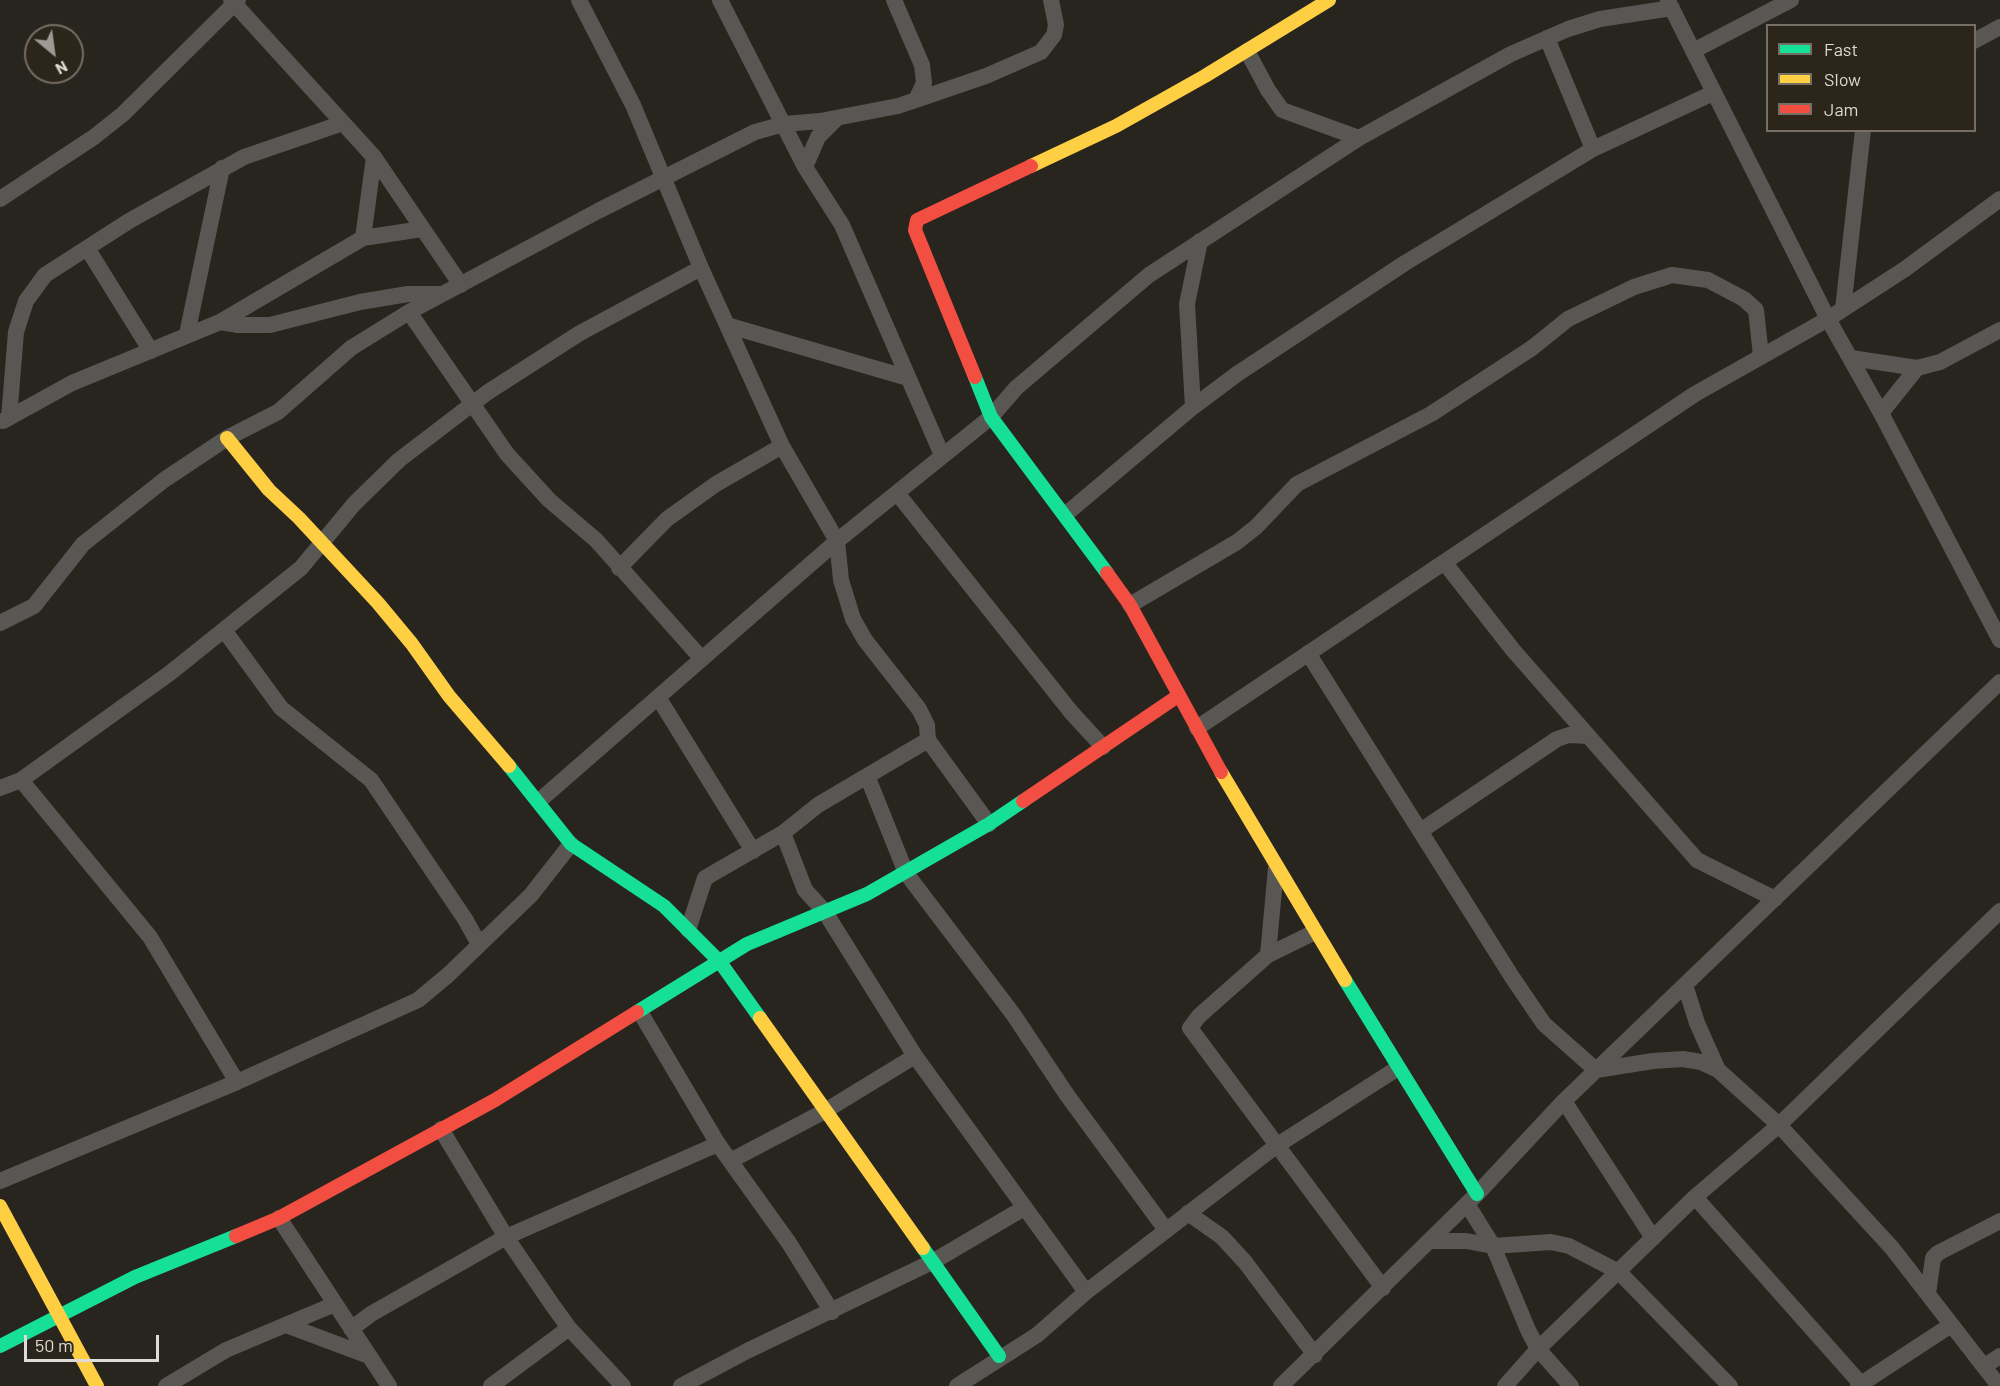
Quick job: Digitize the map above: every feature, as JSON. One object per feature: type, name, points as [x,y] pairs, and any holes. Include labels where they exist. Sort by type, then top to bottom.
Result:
[{"type":"street","points":[[579,0],[633,105],[701,268],[730,326],[782,446],[837,541],[841,580],[853,619],[865,640],[919,709],[927,725],[928,740],[989,824]]},
{"type":"street","points":[[720,0],[806,166],[842,225],[942,455]]},
{"type":"street","points":[[894,0],[922,65],[924,83],[916,100]]},
{"type":"street","points":[[0,623],[34,606],[72,557],[99,530],[164,480],[227,438],[278,412],[351,348],[409,312],[755,132],[784,124],[837,118],[898,106],[978,79],[1041,52],[1054,35],[1056,25],[1051,0]]},
{"type":"street","points":[[1329,0],[1116,126],[917,220],[915,230],[991,417],[1022,461],[1066,514],[1130,605],[1178,696],[1276,868],[1398,1068],[1472,1199],[1528,1330],[1539,1349],[1571,1386]]},
{"type":"street","points":[[1693,51],[1791,0]]},
{"type":"street","points":[[0,199],[93,137],[123,114],[234,1],[374,157],[461,285]]},
{"type":"street","points":[[539,801],[837,541],[991,417],[1016,388],[1113,303],[1200,241],[1359,138],[1547,38],[1600,19],[1670,4],[1828,319],[1881,413],[2000,640]]},
{"type":"street","points":[[1976,39],[2000,27]]},
{"type":"street","points":[[1547,38],[1593,149]]},
{"type":"street","points":[[1246,51],[1282,110],[1359,138]]},
{"type":"street","points":[[1066,514],[1193,407],[1237,374],[1405,263],[1593,149],[1713,93]]},
{"type":"street","points":[[806,166],[819,138],[837,118]]},
{"type":"street","points":[[4,421],[16,332],[26,301],[45,275],[129,220],[222,168],[275,145],[343,123]]},
{"type":"street","points":[[1843,309],[1863,132]]},
{"type":"street","points":[[363,238],[374,157]]},
{"type":"street","points":[[187,334],[222,168]]},
{"type":"street","points":[[1197,728],[1695,394],[1828,319],[1905,269],[2000,199]]},
{"type":"street","points":[[4,421],[72,383],[220,322],[363,238],[422,229]]},
{"type":"street","points":[[1193,407],[1187,304],[1200,241]]},
{"type":"street","points":[[87,248],[151,351]]},
{"type":"street","points":[[0,788],[21,780],[170,673],[301,568],[324,544],[354,504],[399,460],[474,403],[580,333],[701,268]]},
{"type":"street","points":[[1130,605],[1237,542],[1256,527],[1298,484],[1431,414],[1532,348],[1568,320],[1634,287],[1672,275],[1708,280],[1744,299],[1756,310],[1761,356]]},
{"type":"street","points":[[220,322],[237,325],[270,325],[360,302],[408,294],[441,294]]},
{"type":"street","points":[[409,312],[474,403],[492,434],[514,462],[549,500],[596,540],[702,659]]},
{"type":"street","points":[[730,326],[908,378]]},
{"type":"street","points":[[1851,358],[1917,368],[1949,358],[2000,330]]},
{"type":"street","points":[[1881,413],[1917,368]]},
{"type":"street","points":[[227,438],[269,490],[324,544],[399,627],[459,708],[539,801],[571,844],[664,906],[720,962],[934,1261],[999,1356]]},
{"type":"street","points":[[619,568],[667,519],[716,484],[782,446]]},
{"type":"street","points":[[897,493],[1071,712],[1103,747]]},
{"type":"street","points":[[1444,562],[1513,650],[1697,860],[1774,899]]},
{"type":"street","points":[[224,630],[281,708],[371,780],[465,919],[479,944]]},
{"type":"street","points":[[1308,653],[1527,1000],[1544,1024],[1596,1070]]},
{"type":"street","points":[[1281,1386],[1472,1199],[1564,1101],[2000,682]]},
{"type":"street","points":[[0,1346],[135,1277],[279,1218],[495,1100],[747,944],[867,894],[989,824],[1178,696]]},
{"type":"street","points":[[657,697],[753,851]]},
{"type":"street","points":[[1422,831],[1557,739],[1563,736],[1588,736]]},
{"type":"street","points":[[688,930],[705,878],[783,832],[818,805],[868,778],[928,740]]},
{"type":"street","points":[[868,778],[906,873],[1013,1014],[1080,1113],[1166,1230]]},
{"type":"street","points":[[21,780],[150,937],[237,1082]]},
{"type":"street","points":[[783,832],[806,890],[825,912],[915,1056],[946,1095],[1024,1208],[1086,1292]]},
{"type":"street","points":[[0,1180],[237,1082],[418,1000],[448,975],[536,890],[571,844]]},
{"type":"street","points":[[1268,955],[1276,868]]},
{"type":"street","points":[[1505,1386],[1539,1349],[1695,1197],[1779,1125],[2000,911]]},
{"type":"street","points":[[1315,932],[1268,955],[1199,1016],[1190,1028],[1383,1288]]},
{"type":"street","points":[[1685,985],[1697,1023],[1718,1070]]},
{"type":"street","points":[[640,1011],[718,1144],[789,1243],[832,1312]]},
{"type":"street","points":[[730,1161],[825,1111],[915,1056]]},
{"type":"street","points":[[1596,1070],[1683,1059],[1701,1062],[1718,1070],[1779,1125],[1892,1248],[1999,1386]]},
{"type":"street","points":[[957,1386],[999,1356],[1037,1335],[1086,1292],[1276,1146],[1398,1068]]},
{"type":"street","points":[[1564,1101],[1653,1238]]},
{"type":"street","points":[[441,1129],[506,1237],[569,1328],[623,1386]]},
{"type":"street","points":[[351,1329],[371,1314],[506,1237],[685,1161],[718,1144]]},
{"type":"street","points":[[1695,1197],[1860,1385],[1951,1325]]},
{"type":"street","points":[[0,1206],[97,1386]]},
{"type":"street","points":[[681,1386],[747,1351],[934,1261],[1024,1208]]},
{"type":"street","points":[[1188,1213],[1222,1237],[1245,1262],[1315,1355]]},
{"type":"street","points":[[279,1218],[388,1385]]},
{"type":"street","points":[[1928,1294],[1934,1258],[1938,1253],[2000,1221]]},
{"type":"street","points":[[1430,1241],[1466,1241],[1493,1246],[1551,1242],[1569,1246],[1619,1272],[1731,1386]]},
{"type":"street","points":[[166,1386],[226,1350],[335,1304]]},
{"type":"street","points":[[286,1325],[369,1356]]},
{"type":"street","points":[[491,1386],[569,1328]]},
{"type":"street","points":[[1985,1366],[2000,1356]]},
{"type":"traffic: fast","points":[[975,377],[991,417],[1107,573]]},
{"type":"traffic: fast","points":[[509,766],[571,844],[664,906],[720,962],[760,1018]]},
{"type":"traffic: fast","points":[[637,1012],[747,944],[867,894],[989,824],[1023,801]]},
{"type":"traffic: fast","points":[[1345,980],[1477,1194]]},
{"type":"traffic: fast","points":[[0,1346],[135,1277],[236,1236]]},
{"type":"traffic: fast","points":[[923,1248],[999,1356]]},
{"type":"traffic: slow","points":[[1031,166],[1116,126],[1205,76],[1329,0]]},
{"type":"traffic: slow","points":[[227,438],[269,490],[299,518],[378,603],[412,644],[449,696],[509,766]]},
{"type":"traffic: slow","points":[[1221,772],[1345,980]]},
{"type":"traffic: slow","points":[[760,1018],[923,1248]]},
{"type":"traffic: slow","points":[[0,1206],[97,1386]]},
{"type":"traffic: jam","points":[[975,377],[915,230],[917,220],[1031,166]]},
{"type":"traffic: jam","points":[[1107,573],[1130,605],[1221,772]]},
{"type":"traffic: jam","points":[[1023,801],[1178,696]]},
{"type":"traffic: jam","points":[[236,1236],[279,1218],[495,1100],[637,1012]]}]
